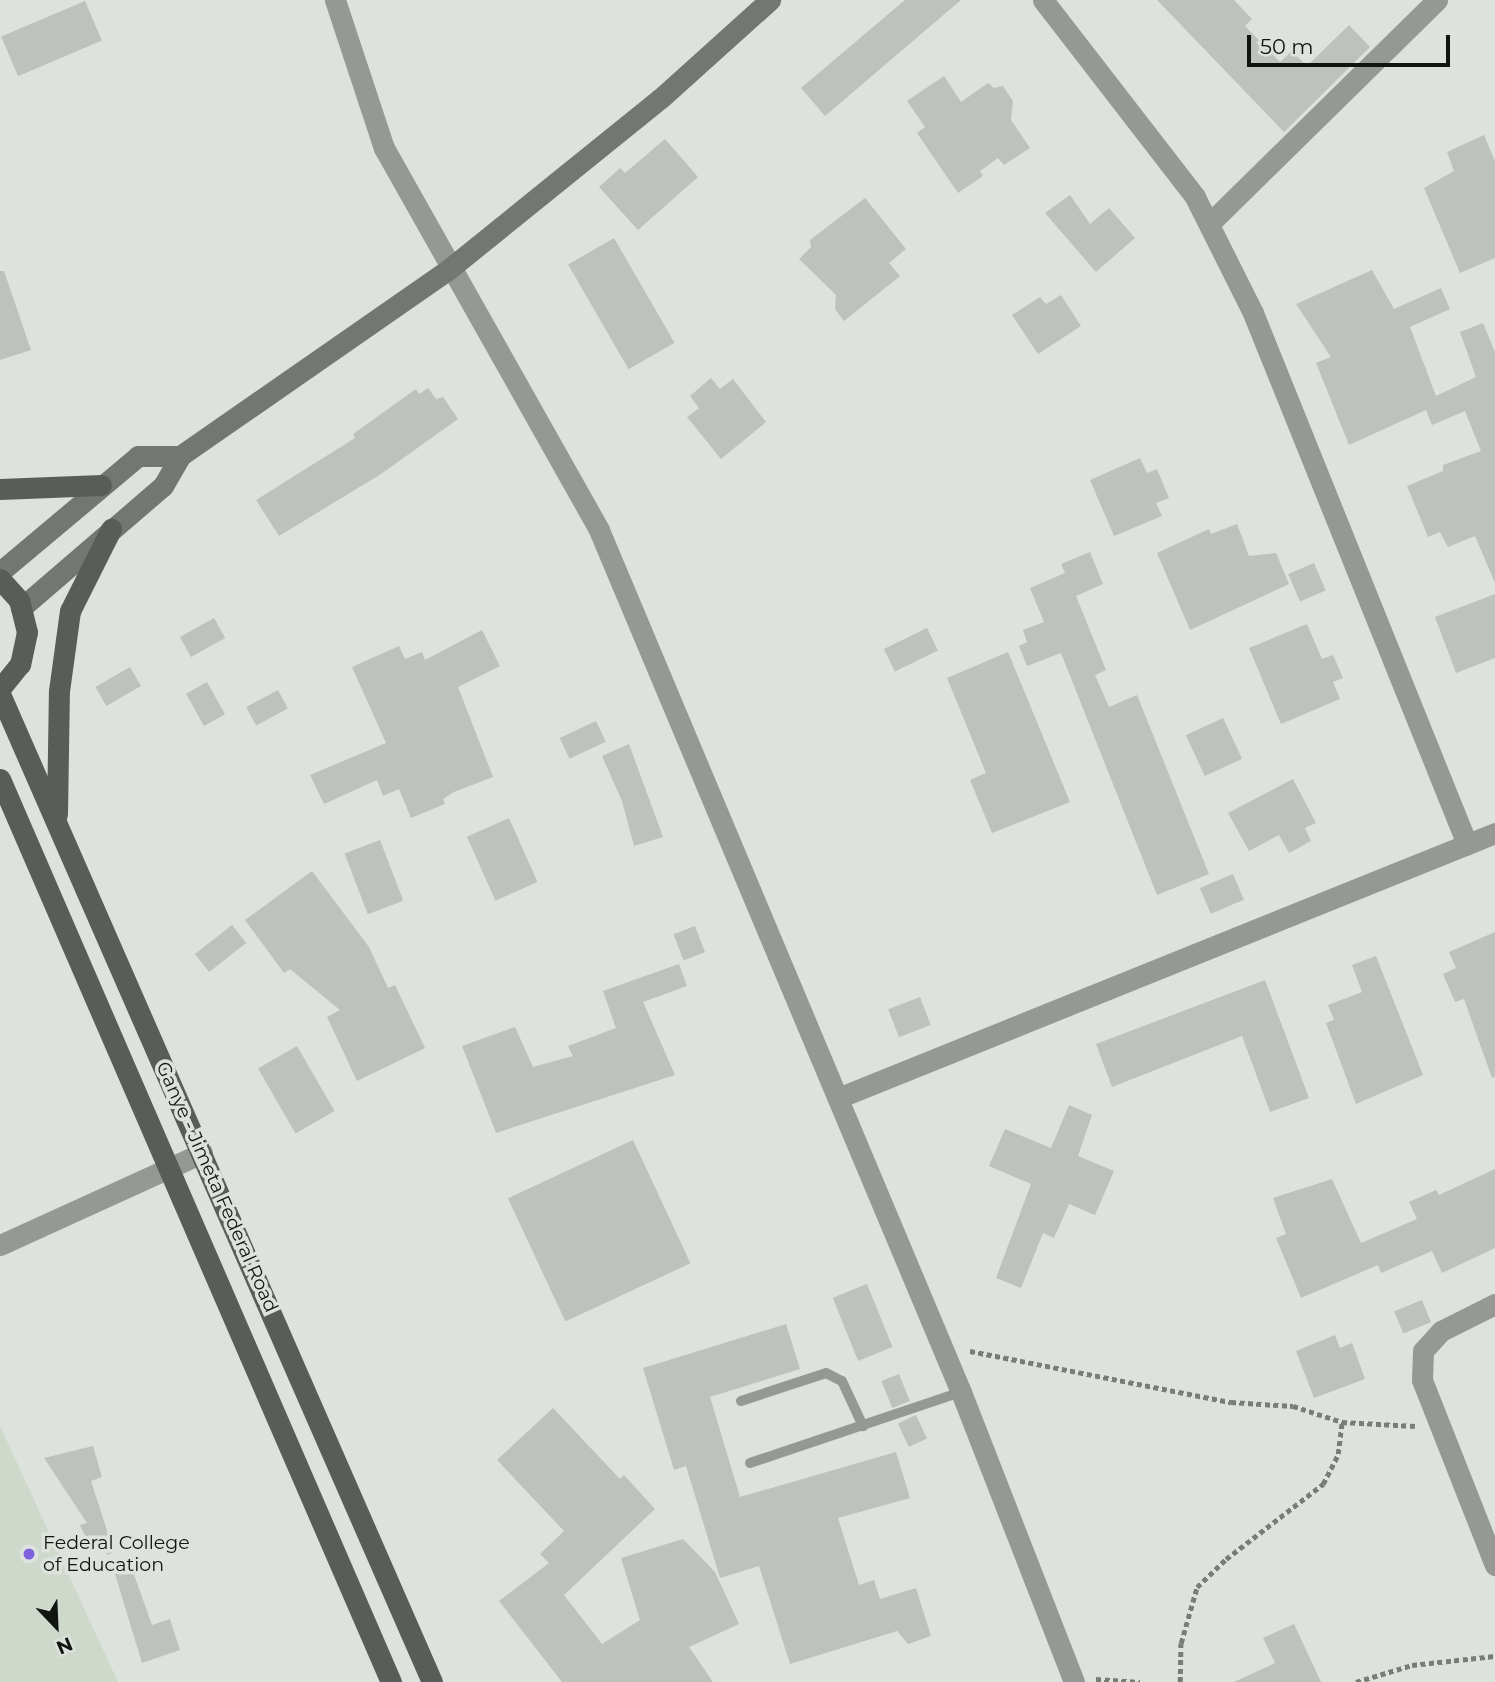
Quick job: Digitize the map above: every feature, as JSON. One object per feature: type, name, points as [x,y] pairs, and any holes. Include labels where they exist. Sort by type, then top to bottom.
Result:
[{"type":"main road","points":[[21,608],[163,486],[180,456],[449,269],[661,98],[770,0]]},
{"type":"main road","points":[[0,572],[138,456],[180,456]]},
{"type":"main road","points":[[0,489],[101,485]]},
{"type":"main road","points":[[57,819],[59,691],[70,611],[111,529]]},
{"type":"main road","points":[[0,579],[21,608],[25,649],[20,664],[0,688]]},
{"type":"main road","name":"Ganye - Jimeta Federal Road","points":[[0,694],[57,819],[432,1682]]},
{"type":"main road","name":"Ganye - Jimeta Federal Road","points":[[0,779],[166,1168],[391,1682]]},
{"type":"street","points":[[335,0],[384,148],[449,269],[599,530],[943,1348],[1074,1682]]},
{"type":"street","points":[[1043,0],[1195,197],[1209,224],[1263,337],[1467,844]]},
{"type":"street","points":[[1209,224],[1437,0]]},
{"type":"street","points":[[838,1098],[1495,833]]},
{"type":"street","points":[[0,1245],[202,1153]]},
{"type":"street","points":[[1495,1304],[1441,1331],[1423,1351],[1422,1380],[1495,1565]]},
{"type":"lane","points":[[741,1401],[826,1373],[842,1381],[863,1426]]},
{"type":"lane","points":[[750,1463],[961,1392]]},
{"type":"path","points":[[943,1348],[1013,1356],[1231,1402],[1293,1406],[1342,1422],[1441,1428]]},
{"type":"path","points":[[1180,1682],[1181,1643],[1197,1587],[1226,1559],[1323,1484],[1338,1454],[1342,1422]]},
{"type":"path","points":[[1356,1682],[1412,1665],[1495,1656]]},
{"type":"path","points":[[1084,1682],[1103,1677],[1140,1682]]},
{"type":"shaded area","name":"Federal College of Education","points":[[0,1426],[118,1682],[0,1682]]},
{"type":"building","points":[[905,0],[961,0],[825,116],[801,88]]},
{"type":"building","points":[[1157,0],[1234,0],[1252,19],[1245,26],[1280,62],[1292,51],[1307,66],[1349,25],[1370,47],[1284,132]]},
{"type":"building","points":[[85,1],[102,41],[18,76],[1,37]]},
{"type":"building","points":[[944,76],[961,102],[988,83],[994,88],[1003,86],[1013,101],[1011,120],[1030,148],[1004,165],[998,158],[980,171],[983,176],[958,193],[917,133],[925,127],[907,101]]},
{"type":"building","points":[[1484,135],[1495,161],[1495,258],[1460,273],[1424,188],[1454,171],[1447,152]]},
{"type":"building","points":[[665,139],[698,177],[638,230],[599,187],[620,168],[625,173]]},
{"type":"building","points":[[1070,195],[1090,224],[1109,208],[1135,238],[1096,272],[1045,213]]},
{"type":"building","points":[[865,198],[906,249],[889,263],[900,276],[844,321],[835,309],[836,295],[799,259],[811,247],[810,240]]},
{"type":"building","points":[[614,238],[674,343],[629,369],[568,264]]},
{"type":"building","points":[[1372,270],[1394,309],[1441,288],[1450,309],[1410,327],[1436,396],[1476,377],[1460,332],[1483,323],[1495,352],[1495,583],[1475,536],[1448,547],[1440,532],[1428,537],[1407,486],[1443,471],[1443,465],[1481,451],[1465,411],[1432,425],[1426,410],[1349,445],[1316,363],[1331,357],[1296,304]]},
{"type":"building","points":[[0,271],[4,271],[31,350],[0,360]]},
{"type":"building","points":[[1061,295],[1081,326],[1038,354],[1012,315],[1040,297],[1046,304]]},
{"type":"building","points":[[711,378],[720,389],[733,379],[766,422],[721,459],[687,417],[699,408],[690,396]]},
{"type":"building","points":[[428,388],[436,399],[443,397],[458,419],[381,474],[279,536],[256,500],[355,438],[353,434],[416,389],[419,394]]},
{"type":"building","points":[[1140,458],[1147,473],[1157,469],[1169,498],[1156,503],[1162,516],[1114,536],[1090,480]]},
{"type":"building","points":[[1237,524],[1249,556],[1276,553],[1289,584],[1190,630],[1157,553],[1209,529],[1211,534]]},
{"type":"building","points":[[1090,552],[1103,584],[1076,596],[1106,670],[1095,675],[1109,707],[1137,695],[1209,874],[1157,895],[1061,653],[1027,666],[1019,646],[1027,642],[1023,630],[1044,622],[1030,588],[1065,573],[1061,564]]},
{"type":"building","points":[[1314,563],[1326,591],[1300,602],[1288,574]]},
{"type":"building","points":[[1495,594],[1495,658],[1456,673],[1435,617]]},
{"type":"building","points":[[214,618],[225,638],[191,657],[180,637]]},
{"type":"building","points":[[1307,624],[1322,659],[1333,655],[1343,678],[1333,682],[1340,699],[1281,724],[1249,648]]},
{"type":"building","points":[[927,628],[938,650],[895,672],[884,649]]},
{"type":"building","points":[[482,630],[500,666],[458,687],[493,777],[454,792],[443,799],[445,804],[411,818],[399,789],[383,796],[377,780],[324,804],[310,775],[386,743],[352,667],[399,646],[405,659],[422,652],[425,660]]},
{"type":"building","points":[[1008,652],[1070,802],[992,833],[970,780],[986,773],[947,678]]},
{"type":"building","points":[[130,667],[141,686],[106,706],[95,687]]},
{"type":"building","points":[[207,682],[225,714],[204,726],[186,694]]},
{"type":"building","points":[[278,690],[288,709],[256,725],[246,707]]},
{"type":"building","points":[[1223,718],[1242,759],[1205,776],[1186,735]]},
{"type":"building","points":[[596,721],[606,742],[569,759],[560,738]]},
{"type":"building","points":[[629,744],[663,837],[634,846],[622,801],[602,756]]},
{"type":"building","points":[[1293,779],[1316,823],[1305,828],[1311,841],[1289,853],[1279,835],[1249,851],[1228,813]]},
{"type":"building","points":[[509,818],[537,882],[495,901],[467,837]]},
{"type":"building","points":[[380,840],[403,901],[368,914],[345,854]]},
{"type":"building","points":[[312,871],[369,947],[388,988],[395,985],[425,1048],[357,1081],[327,1017],[340,1010],[290,969],[284,973],[245,920]]},
{"type":"building","points":[[1233,874],[1244,900],[1211,914],[1200,888]]},
{"type":"building","points":[[232,925],[246,943],[209,972],[195,954]]},
{"type":"building","points":[[695,926],[705,952],[684,960],[674,934]]},
{"type":"building","points":[[1495,932],[1495,1077],[1492,1078],[1464,999],[1455,1002],[1443,974],[1456,968],[1449,952]]},
{"type":"building","points":[[1376,956],[1423,1075],[1356,1104],[1326,1023],[1334,1020],[1328,1005],[1362,992],[1352,965]]},
{"type":"building","points":[[679,964],[687,986],[643,1002],[675,1075],[496,1133],[462,1046],[515,1027],[533,1067],[573,1056],[568,1046],[616,1028],[603,991]]},
{"type":"building","points":[[1265,980],[1309,1098],[1270,1112],[1242,1036],[1112,1087],[1096,1044]]},
{"type":"building","points":[[920,997],[931,1025],[899,1037],[888,1009]]},
{"type":"building","points":[[297,1046],[334,1111],[296,1133],[258,1068]]},
{"type":"building","points":[[1069,1105],[1092,1115],[1078,1156],[1114,1171],[1095,1215],[1069,1204],[1054,1238],[1043,1233],[1021,1288],[996,1278],[1031,1184],[989,1166],[1005,1129],[1051,1148]]},
{"type":"building","points":[[633,1140],[690,1263],[565,1322],[508,1198]]},
{"type":"building","points":[[1495,1169],[1495,1248],[1442,1273],[1432,1251],[1381,1273],[1378,1265],[1301,1298],[1276,1238],[1286,1234],[1273,1198],[1332,1179],[1361,1243],[1417,1219],[1409,1202],[1436,1190],[1439,1195]]},
{"type":"building","points":[[867,1284],[892,1347],[858,1361],[833,1298]]},
{"type":"building","points":[[1422,1300],[1431,1322],[1403,1333],[1394,1311]]},
{"type":"building","points":[[786,1324],[800,1369],[710,1397],[740,1497],[896,1452],[910,1498],[838,1518],[859,1585],[874,1580],[880,1599],[916,1588],[931,1636],[908,1644],[897,1631],[790,1664],[759,1566],[720,1578],[686,1466],[674,1470],[643,1368]]},
{"type":"building","points":[[1335,1335],[1340,1348],[1352,1343],[1365,1379],[1314,1398],[1296,1351]]},
{"type":"building","points":[[899,1374],[910,1401],[892,1408],[881,1381]]},
{"type":"building","points":[[553,1408],[620,1479],[624,1475],[655,1509],[564,1595],[602,1644],[640,1620],[621,1558],[683,1539],[715,1572],[739,1624],[689,1647],[713,1682],[562,1682],[499,1601],[549,1563],[540,1554],[564,1531],[497,1460]]},
{"type":"building","points":[[916,1415],[927,1439],[909,1447],[898,1423]]},
{"type":"building","points":[[93,1446],[102,1477],[91,1481],[114,1552],[108,1555],[100,1544],[91,1549],[80,1525],[87,1523],[44,1458]]},
{"type":"building","points":[[132,1569],[152,1625],[170,1619],[180,1650],[142,1663],[115,1574]]},
{"type":"building","points":[[1294,1624],[1321,1682],[1234,1682],[1275,1663],[1263,1638]]},
{"type":"place","name":"Federal College of Education","points":[[29,1554]]}]
